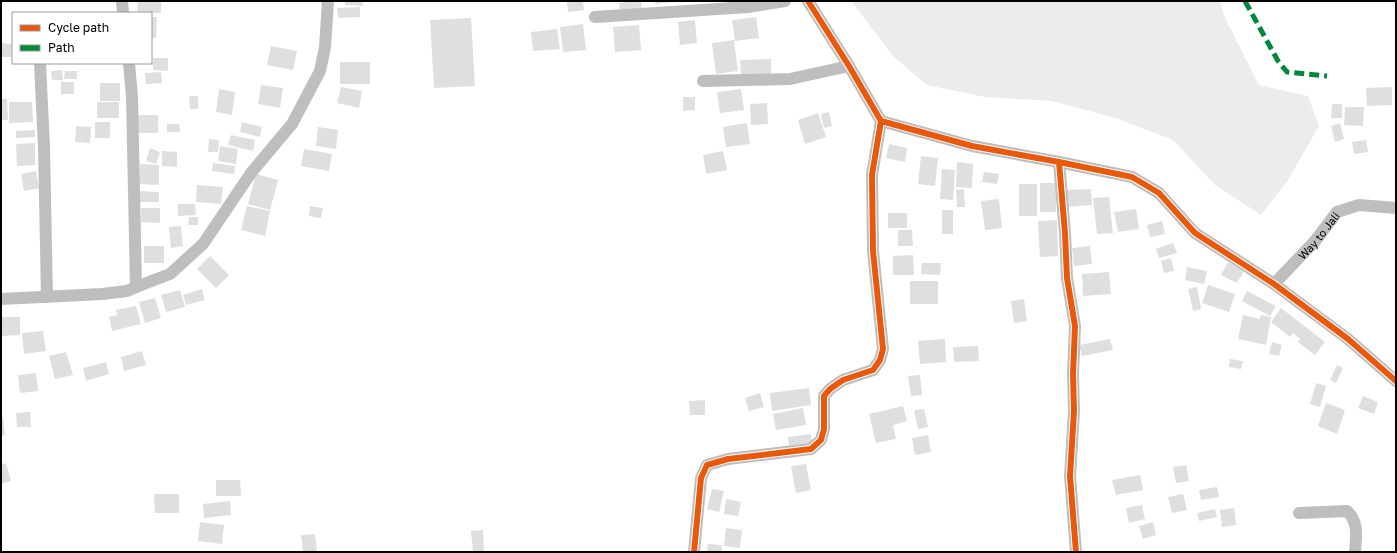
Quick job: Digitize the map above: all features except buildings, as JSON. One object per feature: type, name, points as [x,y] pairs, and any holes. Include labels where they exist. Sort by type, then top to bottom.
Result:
[{"type":"street","points":[[122,1],[122,12]]},
{"type":"street","points":[[1,299],[102,294],[127,291],[170,274],[203,244],[251,173],[292,124],[320,71],[325,47],[328,1]]},
{"type":"street","points":[[594,17],[748,7],[785,1]]},
{"type":"street","points":[[694,552],[701,478],[707,465],[728,459],[811,449],[821,440],[824,429],[824,396],[830,389],[843,380],[873,370],[880,360],[882,349],[873,251],[872,175],[881,121],[849,66],[808,1]]},
{"type":"street","points":[[40,64],[44,147],[47,297]]},
{"type":"street","points":[[129,64],[132,98],[136,287]]},
{"type":"street","points":[[703,81],[790,79],[849,66]]},
{"type":"street","points":[[881,121],[972,146],[1132,177],[1160,193],[1195,233],[1274,284],[1348,339],[1396,381]]},
{"type":"street","points":[[1059,162],[1065,233],[1066,278],[1074,326],[1074,411],[1070,476],[1076,552]]},
{"type":"street","name":"Way to Jali","points":[[1274,284],[1315,241],[1337,212],[1359,206],[1396,208]]},
{"type":"street","points":[[1299,513],[1347,511],[1353,516],[1355,523],[1355,552]]},
{"type":"shaded area","points":[[851,1],[1220,1],[1225,18],[1259,85],[1308,96],[1319,126],[1288,180],[1261,215],[1215,185],[1173,140],[1115,118],[1052,101],[985,97],[927,85],[894,57]]},
{"type":"marked path","points":[[1245,1],[1278,61],[1287,72],[1327,76]]},
{"type":"cycle path","points":[[808,1],[849,66],[881,121],[972,146],[1132,177],[1159,193],[1195,233],[1274,284],[1348,339],[1396,381]]},
{"type":"cycle path","points":[[694,552],[701,478],[707,465],[728,459],[811,449],[821,440],[824,429],[824,396],[830,389],[843,380],[873,370],[880,360],[883,349],[873,251],[872,175],[881,121]]},
{"type":"cycle path","points":[[1059,162],[1067,278],[1075,326],[1073,374],[1074,411],[1070,476],[1076,552]]}]
